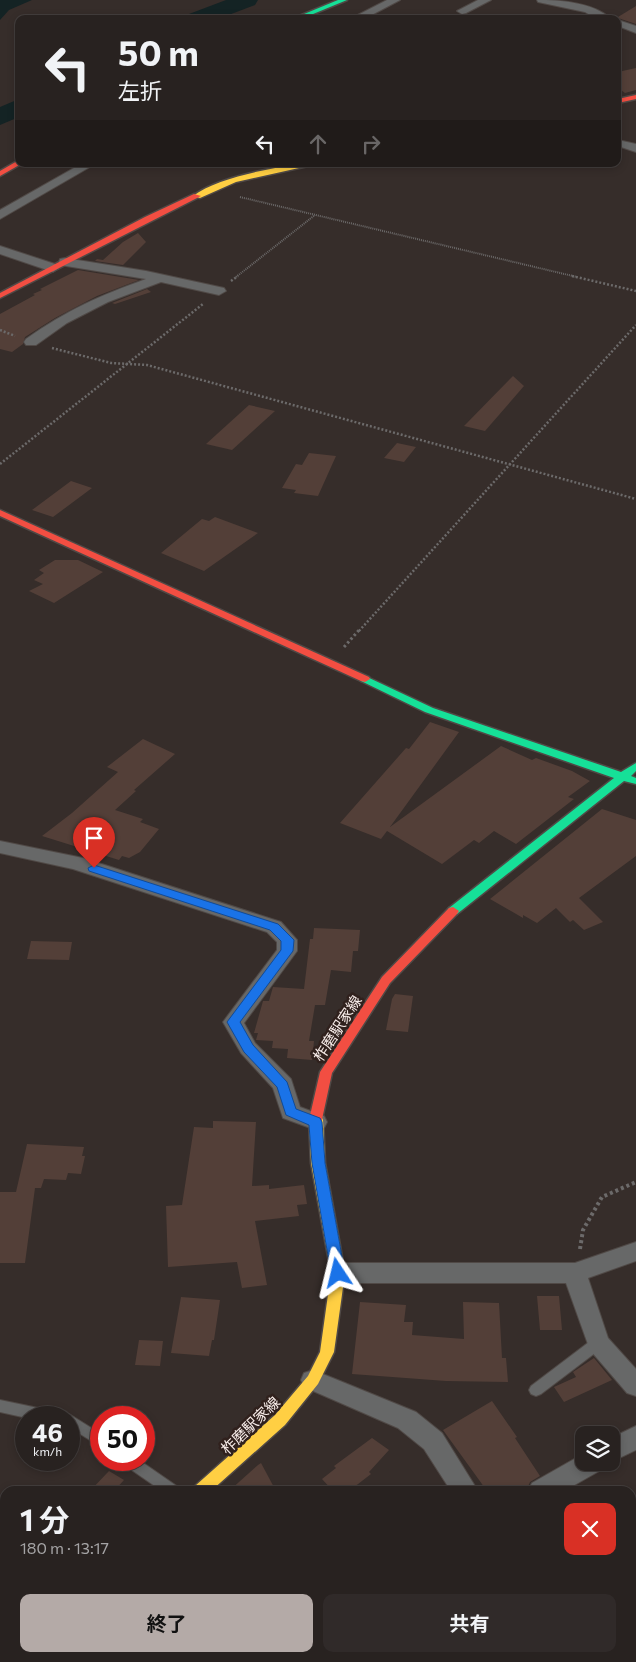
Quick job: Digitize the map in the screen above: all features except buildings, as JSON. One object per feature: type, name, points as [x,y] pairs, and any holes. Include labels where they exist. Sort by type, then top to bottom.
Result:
[{"type":"street","points":[[305,15],[344,0]]},
{"type":"street","points":[[363,15],[395,0]]},
{"type":"street","points":[[462,11],[486,0]]},
{"type":"street","points":[[542,0],[588,10],[598,15]]},
{"type":"street","points":[[621,24],[636,30]]},
{"type":"street","points":[[621,100],[636,97]]},
{"type":"street","points":[[621,144],[636,148]]},
{"type":"street","points":[[0,174],[15,165]]},
{"type":"street","points":[[0,215],[84,167]]},
{"type":"street","points":[[0,296],[148,218],[233,180],[292,167]]},
{"type":"street","points":[[0,224],[18,210],[16,206]]},
{"type":"street","points":[[0,250],[59,265],[161,278],[219,291]]},
{"type":"street","points":[[31,342],[62,320],[103,299],[161,278]]},
{"type":"street","points":[[0,513],[330,662],[429,710],[636,782]]},
{"type":"street","name":"柞磨駅家線","points":[[206,1486],[280,1420],[313,1380],[327,1352],[338,1273],[318,1163],[316,1122],[326,1072],[386,980],[447,916],[636,766]]},
{"type":"street","points":[[0,848],[76,863],[274,927],[288,940],[287,951],[233,1022],[248,1048],[283,1085],[291,1112],[316,1122]]},
{"type":"street","points":[[338,1273],[575,1273],[636,1251]]},
{"type":"street","points":[[575,1273],[598,1343],[636,1386]]},
{"type":"street","points":[[313,1380],[407,1420],[433,1441],[462,1486]]},
{"type":"street","points":[[620,1446],[636,1437]]},
{"type":"street","points":[[550,1486],[576,1471]]},
{"type":"lane","points":[[536,1390],[598,1343]]},
{"type":"lane","points":[[0,1406],[15,1409]]},
{"type":"lane","points":[[144,1471],[166,1486]]},
{"type":"path","points":[[211,190],[636,291]]},
{"type":"path","points":[[0,464],[315,215]]},
{"type":"path","points":[[330,662],[636,325]]},
{"type":"path","points":[[0,330],[31,342],[111,363],[147,364],[636,500]]},
{"type":"path","points":[[575,1273],[583,1230],[602,1197],[636,1182]]},
{"type":"shaded area","points":[[0,0],[32,0],[9,10],[0,20]]},
{"type":"waterway","points":[[208,15],[247,0]]},
{"type":"waterway","points":[[0,117],[15,108]]},
{"type":"traffic: fast","points":[[305,15],[344,0]]},
{"type":"traffic: fast","points":[[365,679],[429,710],[635,781]]},
{"type":"traffic: fast","points":[[453,911],[636,766]]},
{"type":"traffic: slow","points":[[197,196],[233,180],[292,167]]},
{"type":"traffic: slow","points":[[206,1486],[280,1420],[313,1380],[327,1352],[338,1273],[318,1163],[316,1120]]},
{"type":"traffic: jam","points":[[621,100],[636,97]]},
{"type":"traffic: jam","points":[[0,174],[15,165]]},
{"type":"traffic: jam","points":[[0,296],[148,219],[197,196]]},
{"type":"traffic: jam","points":[[0,513],[365,679]]},
{"type":"traffic: jam","points":[[316,1120],[326,1072],[386,980],[453,911]]},
{"type":"route","points":[[94,868],[274,927],[288,940],[287,951],[233,1022],[248,1048],[283,1085],[291,1112],[316,1122],[318,1163],[338,1273]]}]
